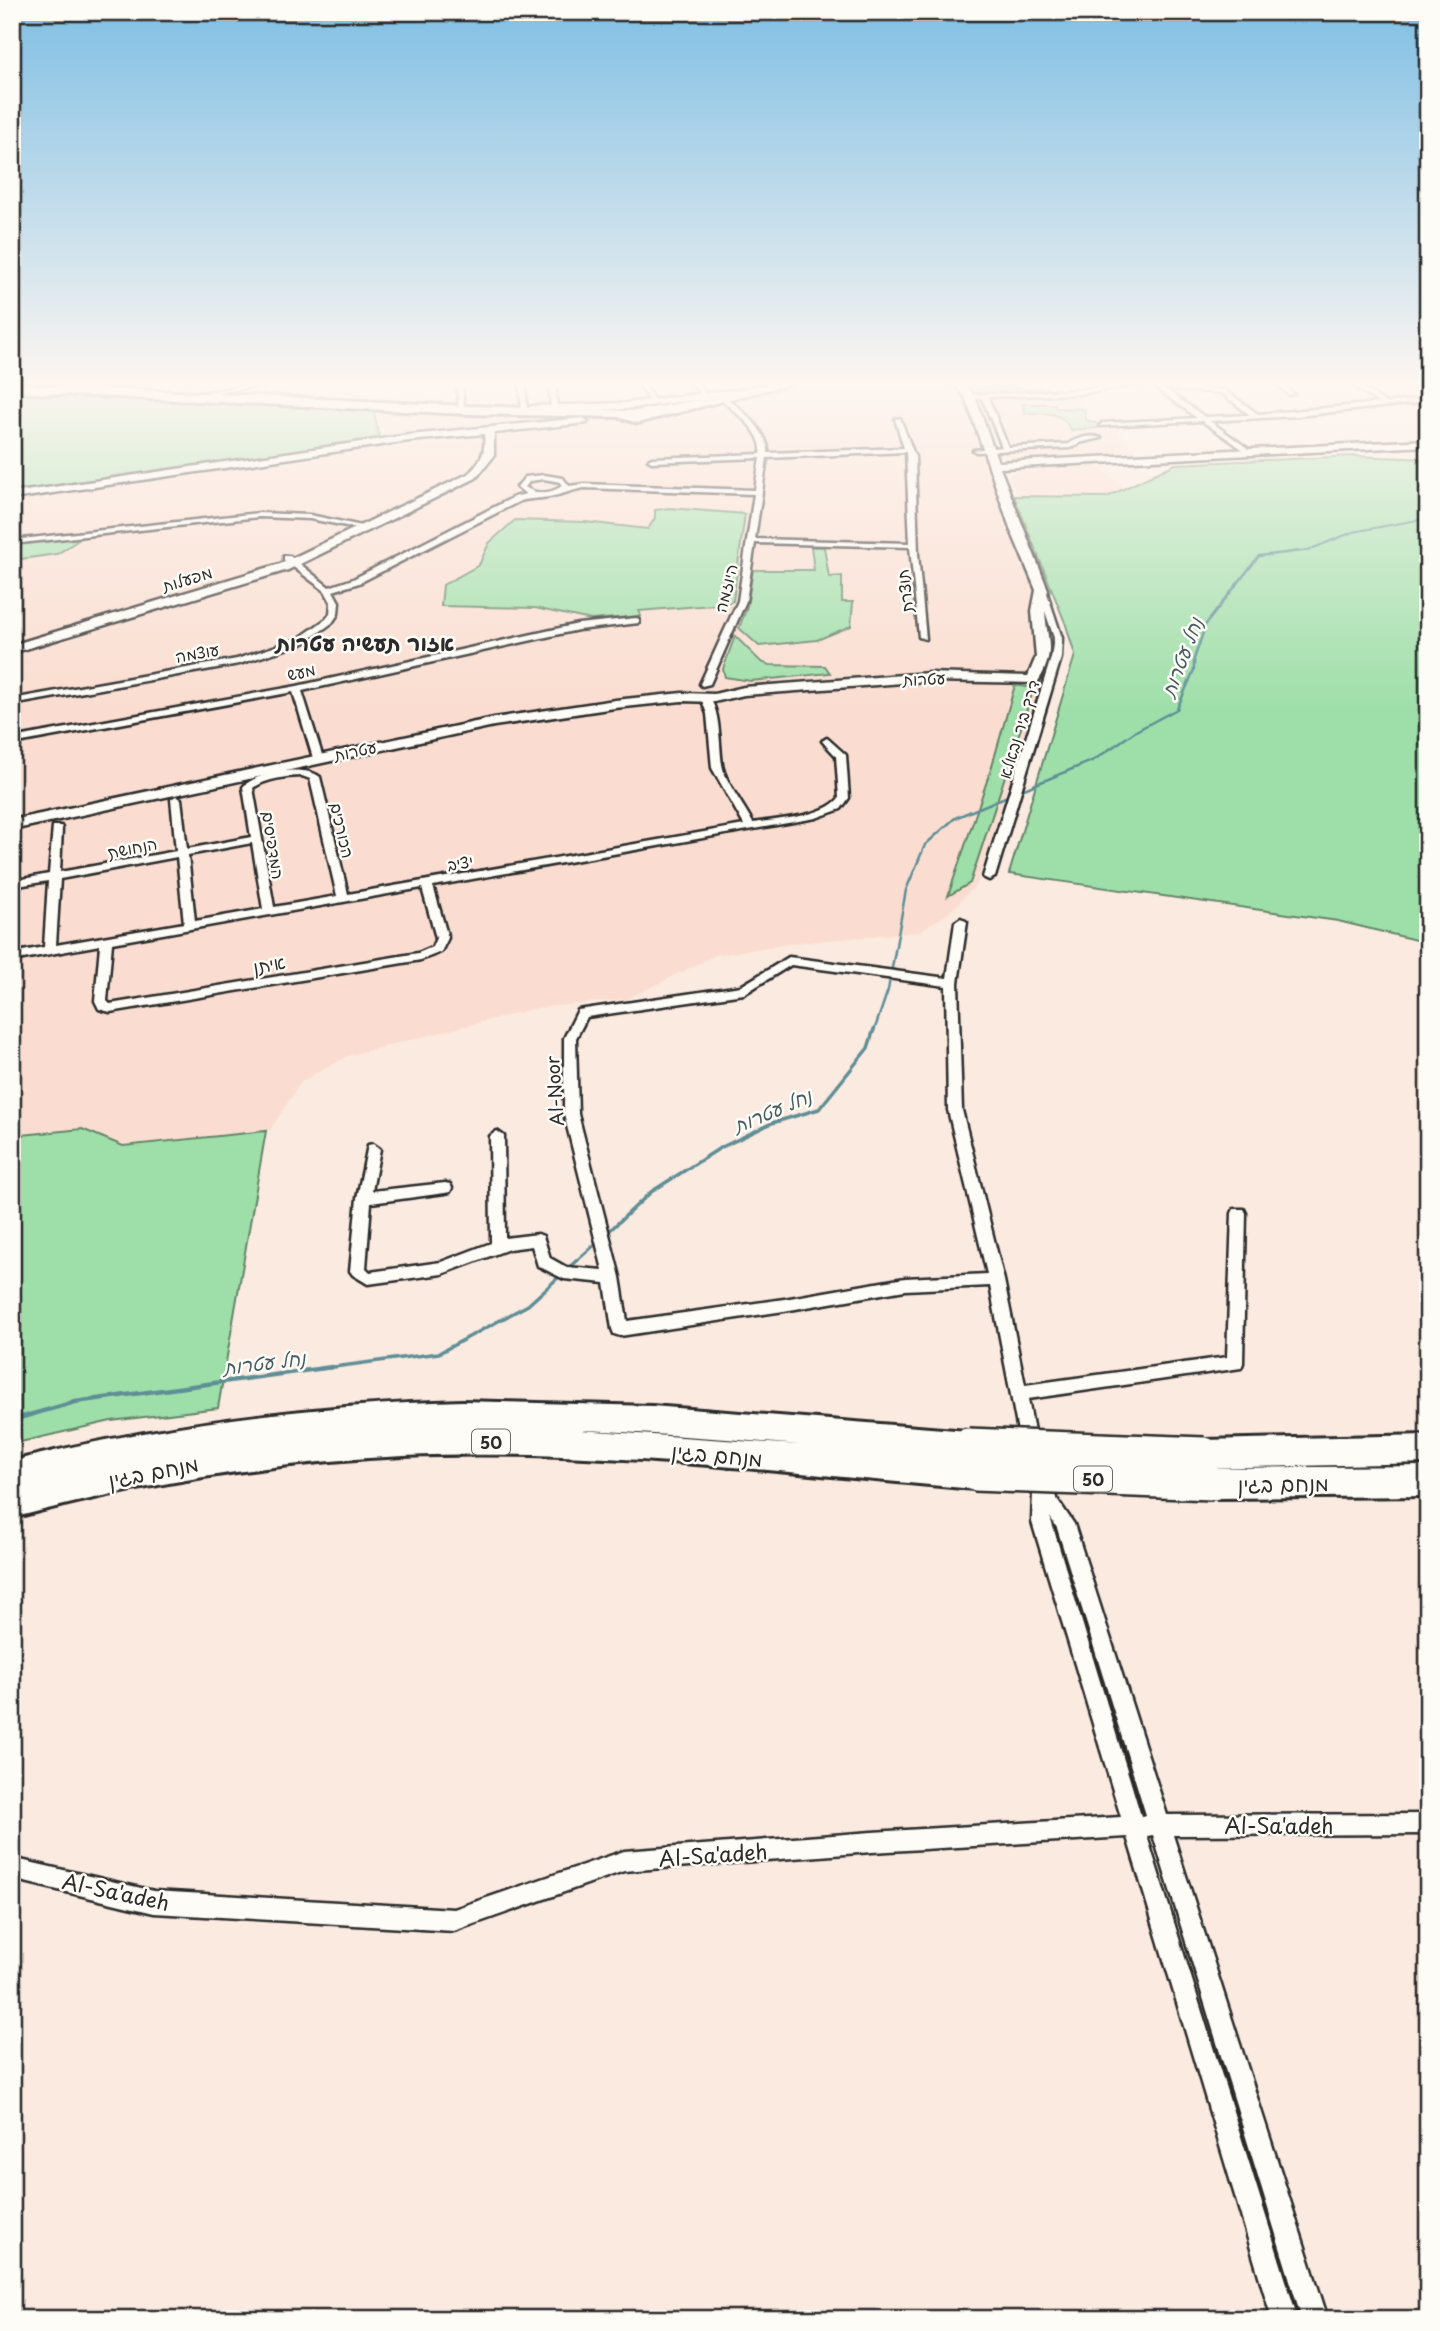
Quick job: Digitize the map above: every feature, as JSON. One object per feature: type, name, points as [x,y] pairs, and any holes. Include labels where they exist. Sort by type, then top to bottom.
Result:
[{"type":"highway","name":"מנחם בגין","points":[[12,1476],[65,1462],[212,1433],[352,1419],[462,1415],[592,1417],[971,1459]]},
{"type":"highway","name":"מנחם בגין","points":[[12,1503],[140,1472],[209,1460],[348,1446],[459,1441],[971,1459],[1428,1481]]},
{"type":"highway","name":"מנחם בגין","points":[[1208,1469],[1428,1449]]},
{"type":"street","points":[[12,496],[48,491]]},
{"type":"street","points":[[362,526],[439,491]]},
{"type":"street","points":[[517,499],[523,491],[552,494],[557,491]]},
{"type":"street","points":[[723,491],[758,492]]},
{"type":"street","name":"תוצרת","points":[[911,491],[913,545],[923,637]]},
{"type":"street","points":[[1007,491],[1016,528],[1042,590]]},
{"type":"street","name":"היוזמה","points":[[711,689],[739,609],[758,492]]},
{"type":"street","points":[[287,562],[328,590],[369,575],[517,499],[535,494]]},
{"type":"street","points":[[12,542],[241,516],[300,516],[342,527]]},
{"type":"street","name":"מפעלות","points":[[12,643],[287,562],[342,527],[362,526]]},
{"type":"street","name":"מפעלות","points":[[12,649],[267,573],[362,526]]},
{"type":"street","points":[[751,541],[913,545]]},
{"type":"street","points":[[287,562],[315,579]]},
{"type":"street","points":[[267,573],[302,573]]},
{"type":"street","name":"עוצמה","points":[[12,702],[239,661],[287,647],[311,636],[329,621],[335,602],[328,590]]},
{"type":"street","name":"עטרות","points":[[12,816],[317,755],[544,714],[711,689],[929,677],[990,677],[1026,681],[1035,677],[1043,656],[1045,633],[1038,605],[1042,590]]},
{"type":"street","name":"דרך ביר נבאלא","points":[[989,877],[1056,658],[1058,638],[1042,590]]},
{"type":"street","name":"מעש","points":[[12,741],[297,689],[578,627],[636,621]]},
{"type":"street","points":[[297,689],[317,755]]},
{"type":"street","points":[[711,689],[717,768],[751,828]]},
{"type":"street","name":"יציב","points":[[12,957],[816,815],[841,803],[844,798],[841,755],[827,741]]},
{"type":"street","name":"עטרות","points":[[12,825],[317,755]]},
{"type":"street","name":"הכורכים","points":[[249,784],[308,773],[315,777],[343,899]]},
{"type":"street","name":"המדפיסים","points":[[249,784],[269,912]]},
{"type":"street","points":[[176,800],[190,926]]},
{"type":"street","points":[[50,951],[57,828]]},
{"type":"street","name":"הנחושת","points":[[12,884],[257,839]]},
{"type":"street","name":"איתן","points":[[106,941],[101,1001],[103,1006],[110,1008],[421,956],[437,949],[442,938],[427,884]]},
{"type":"street","points":[[961,922],[952,983],[955,1110],[996,1280],[1017,1393],[1042,1491],[1041,1522],[1285,2319]]},
{"type":"street","name":"Al-Noor","points":[[612,1277],[571,1114],[570,1038],[582,1013],[744,990],[789,961],[952,983]]},
{"type":"street","points":[[497,1136],[498,1247]]},
{"type":"street","points":[[373,1149],[364,1198],[358,1271],[368,1278],[442,1268],[508,1243],[538,1240],[543,1262],[564,1273],[612,1277],[620,1329],[784,1306],[905,1284],[996,1280]]},
{"type":"street","points":[[364,1198],[445,1188]]},
{"type":"street","points":[[1017,1393],[1235,1363],[1239,1213]]},
{"type":"street","points":[[1042,1491],[1065,1524],[1157,1825],[1315,2319]]},
{"type":"street","name":"Al-Sa'adeh","points":[[12,1868],[154,1902],[454,1920],[624,1861],[872,1842],[1157,1825],[1428,1824]]},
{"type":"shaded area","points":[[60,491],[999,491],[1054,641],[977,884],[949,913],[918,932],[796,943],[716,955],[627,999],[537,1008],[350,1055],[302,1081],[270,1130],[122,1145],[82,1128],[12,1135],[12,498]]},
{"type":"shaded area","points":[[1015,491],[1129,491],[1098,500],[1017,496]]},
{"type":"green space","points":[[1120,491],[1428,491],[1428,943],[1338,921],[1009,874],[1075,655],[1066,625],[1014,496],[1107,497]]},
{"type":"green space","points":[[669,508],[745,514],[733,601],[639,611],[641,616],[591,620],[535,608],[441,606],[443,585],[479,565],[489,543],[515,520],[585,522],[648,529],[655,518],[655,510]]},
{"type":"green space","points":[[83,537],[57,554],[14,560],[21,544]]},
{"type":"green space","points":[[811,547],[824,547],[829,577],[842,576],[842,602],[853,602],[851,626],[817,640],[759,646],[739,628],[747,607],[753,570],[814,570]]},
{"type":"green space","points":[[735,636],[761,662],[770,665],[825,666],[830,673],[751,681],[725,677],[723,669]]},
{"type":"green space","points":[[1015,685],[1034,688],[970,883],[948,896],[992,766]]},
{"type":"green space","points":[[82,1129],[123,1146],[266,1131],[218,1408],[111,1421],[12,1444],[12,1136]]},
{"type":"waterway","name":"נחל עטרות","points":[[1308,550],[1353,532],[1428,518]]},
{"type":"waterway","name":"נחל עטרות","points":[[1017,792],[1094,760],[1136,731],[1177,709],[1194,670],[1194,659],[1206,624],[1259,556],[1308,550]]},
{"type":"waterway","name":"נחל עטרות","points":[[874,1031],[888,990],[906,890],[925,845],[955,818],[1010,795]]},
{"type":"waterway","name":"נחל עטרות","points":[[606,1234],[651,1192],[720,1148],[772,1123],[819,1109],[868,1048],[874,1029]]},
{"type":"waterway","name":"נחל עטרות","points":[[567,1269],[598,1242]]},
{"type":"waterway","name":"נחל עטרות","points":[[319,1369],[439,1353],[528,1305],[561,1275]]},
{"type":"waterway","name":"נחל עטרות","points":[[12,1420],[75,1402],[332,1367]]},
{"type":"district","name":"אזור תעשיה עטרות","points":[[365,642]]}]
